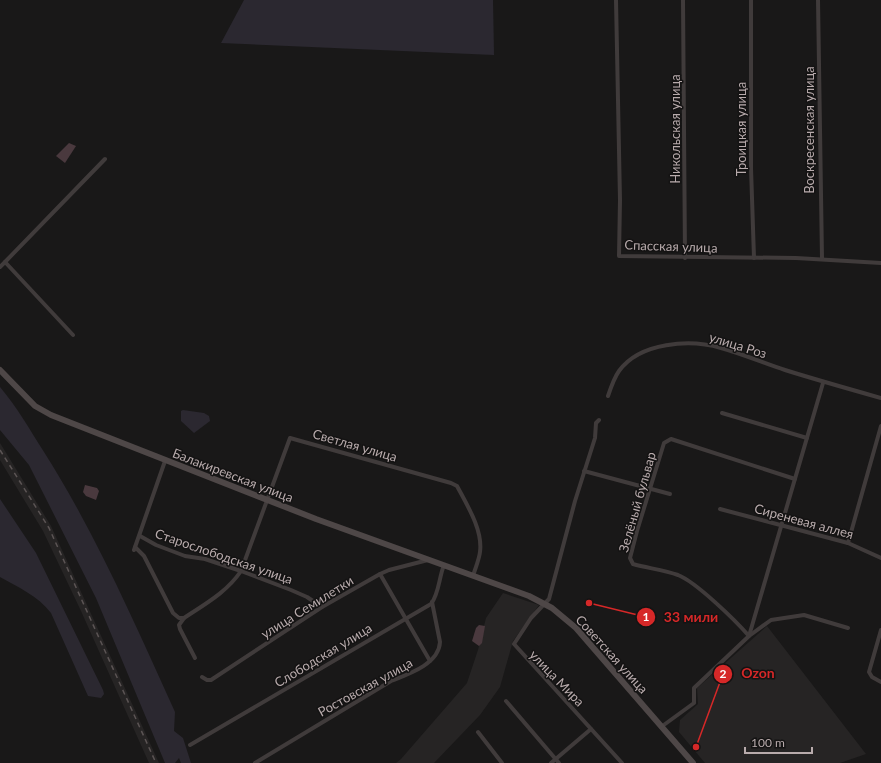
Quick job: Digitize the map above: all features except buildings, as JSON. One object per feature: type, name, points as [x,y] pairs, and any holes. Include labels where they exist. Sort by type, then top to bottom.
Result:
[{"type":"street","name":"Спасская улица","points":[[616,0],[620,200],[619,256],[822,259],[881,263]]},
{"type":"street","name":"Никольская улица","points":[[683,0],[685,258]]},
{"type":"street","name":"Троицкая улица","points":[[751,0],[751,168],[754,258]]},
{"type":"street","name":"Воскресенская улица","points":[[818,0],[822,259]]},
{"type":"street","points":[[0,267],[105,158]]},
{"type":"street","points":[[5,262],[72,335]]},
{"type":"street","name":"улица Роз","points":[[608,396],[620,370],[633,358],[644,352],[658,348],[692,344],[721,348],[823,383],[881,398]]},
{"type":"street","name":"Балакиревская улица","points":[[0,370],[35,406],[51,415],[267,501],[473,576]]},
{"type":"street","points":[[749,636],[823,383]]},
{"type":"street","points":[[722,413],[807,438]]},
{"type":"street","points":[[544,604],[549,599],[584,471],[595,438],[596,423],[599,420]]},
{"type":"street","points":[[848,543],[881,426]]},
{"type":"street","name":"Светлая улица","points":[[184,618],[219,595],[234,582],[241,571],[290,438],[451,482],[457,486],[479,536],[480,552],[473,576]]},
{"type":"street","name":"Зелёный бульвар","points":[[749,636],[736,621],[694,584],[679,575],[633,564],[630,558],[650,489],[664,443],[671,439],[795,479]]},
{"type":"street","name":"Старослободская улица","points":[[165,461],[135,549],[144,556],[173,613],[180,618],[184,618]]},
{"type":"street","points":[[584,471],[670,494]]},
{"type":"street","name":"Сиреневая аллея","points":[[720,509],[783,524],[848,543],[881,558]]},
{"type":"street","name":"Старослободская улица","points":[[140,536],[156,545],[185,556],[205,559],[241,571],[307,597],[322,607]]},
{"type":"street","name":"улица Семилетки","points":[[202,677],[207,680],[211,680],[322,607],[380,574],[389,570],[429,560]]},
{"type":"street","points":[[432,602],[444,565]]},
{"type":"street","points":[[380,574],[430,661]]},
{"type":"street","name":"Советская улица","points":[[473,576],[529,596],[544,604],[576,628],[693,763]]},
{"type":"street","name":"Слободская улица","points":[[190,744],[405,618],[424,609],[432,602]]},
{"type":"street","name":"Ростовская улица","points":[[255,763],[391,681],[410,674],[430,661],[440,648],[432,602]]},
{"type":"street","name":"улица Мира","points":[[544,604],[531,618],[514,644],[622,763]]},
{"type":"street","points":[[661,727],[694,703],[694,688],[749,636],[771,620],[804,615],[848,628]]},
{"type":"street","points":[[184,618],[179,625],[180,629],[196,658]]},
{"type":"street","points":[[881,630],[869,672],[872,677],[881,682]]},
{"type":"street","points":[[506,701],[559,763]]},
{"type":"street","points":[[551,763],[591,729]]},
{"type":"street","points":[[478,732],[502,763]]},
{"type":"shaded area","points":[[244,0],[493,0],[494,55],[221,43]]},
{"type":"shaded area","points":[[69,143],[76,146],[65,163],[56,156]]},
{"type":"shaded area","points":[[0,387],[18,411],[63,483],[98,547],[175,712],[174,731],[183,738],[191,763],[181,763],[179,758],[175,763],[165,763],[96,598],[29,465],[0,430]]},
{"type":"shaded area","points":[[181,411],[204,413],[209,416],[210,421],[194,433],[181,421]]},
{"type":"shaded area","points":[[0,443],[51,526],[159,763],[149,763],[81,611],[43,531],[0,460]]},
{"type":"shaded area","points":[[85,485],[97,488],[99,491],[96,500],[86,496],[83,492]]},
{"type":"shaded area","points":[[0,499],[36,553],[103,690],[104,694],[101,698],[88,696],[51,613],[46,607],[21,588],[0,577]]},
{"type":"shaded area","points":[[503,593],[539,605],[513,641],[500,687],[480,715],[434,763],[396,763],[467,683],[478,650],[486,618]]},
{"type":"shaded area","points":[[479,625],[485,626],[482,643],[479,646],[472,641],[476,628]]},
{"type":"shaded area","points":[[767,626],[866,754],[840,763],[705,763],[679,732],[680,720],[698,704],[697,688]]},
{"type":"railway","points":[[0,450],[49,528],[156,763]]},
{"type":"place","name":"33 мили","points":[[589,603]]},
{"type":"place","name":"Ozon","points":[[696,747]]}]
